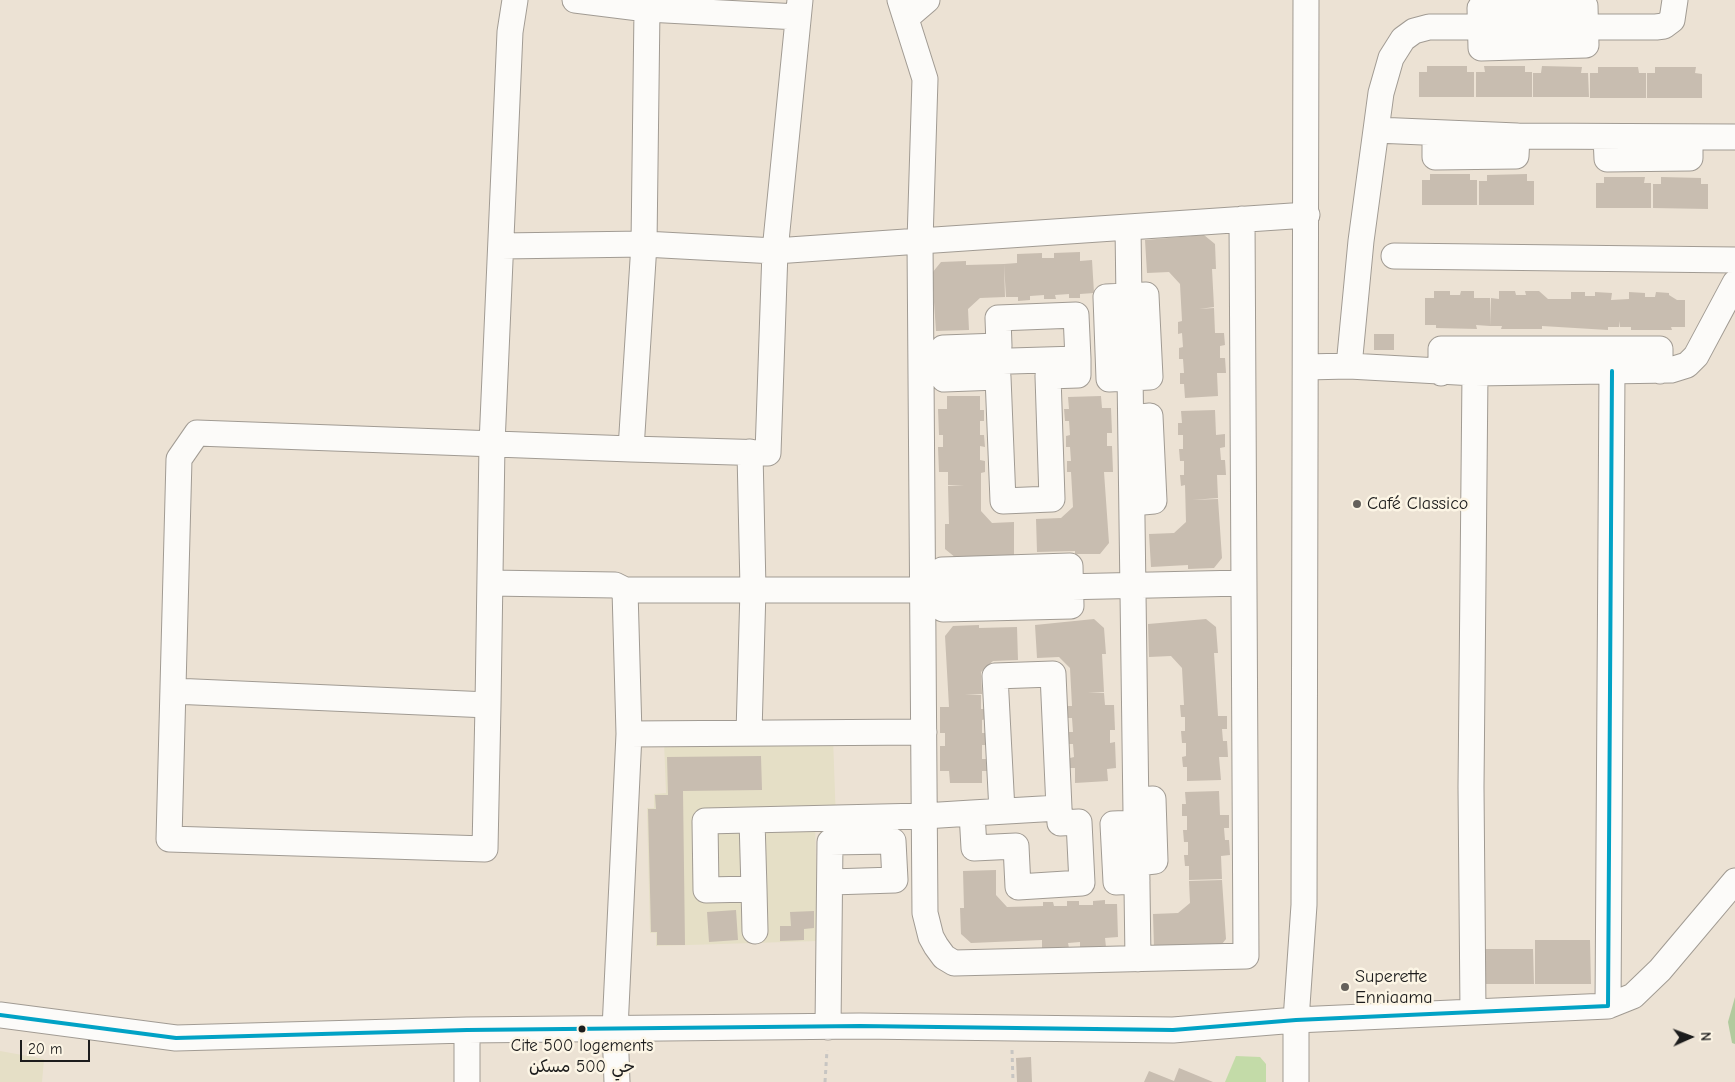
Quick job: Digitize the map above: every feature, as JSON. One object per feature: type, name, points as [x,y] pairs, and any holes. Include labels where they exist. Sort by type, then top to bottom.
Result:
[{"type":"street","points":[[515,0],[510,32],[492,444],[484,849],[169,839],[179,459],[198,433],[492,444],[631,449],[768,453],[775,251],[799,8],[647,9],[575,0]]},
{"type":"street","points":[[927,0],[903,9],[925,79],[920,241],[932,364],[932,590],[924,732],[925,913],[931,937],[944,957],[954,963],[1246,956],[1242,219]]},
{"type":"street","points":[[1296,1082],[1296,1020],[1304,905],[1306,0]]},
{"type":"street","points":[[1585,27],[1664,26],[1672,20],[1675,0]]},
{"type":"street","points":[[1585,6],[1586,45],[1481,48],[1480,27],[1480,8],[1585,6]]},
{"type":"street","points":[[631,449],[644,244],[647,9]]},
{"type":"street","points":[[1348,366],[1361,241],[1376,130],[1385,74],[1391,58],[1403,39],[1414,30],[1480,27]]},
{"type":"street","points":[[1376,130],[1435,134],[1435,157],[1516,156],[1516,136],[1606,137],[1606,159],[1690,158],[1690,138],[1735,137]]},
{"type":"street","points":[[500,246],[644,244],[775,251],[1307,215]]},
{"type":"street","points":[[1128,227],[1129,296]]},
{"type":"street","points":[[1394,256],[1735,260]]},
{"type":"street","points":[[1306,367],[1348,366],[1441,373],[1671,370],[1687,365],[1696,356],[1735,283]]},
{"type":"street","points":[[1146,295],[1150,377],[1109,379],[1106,297],[1129,296],[1146,295]]},
{"type":"street","points":[[1076,315],[1078,375],[1048,376],[1052,499],[1003,501],[998,378],[944,379],[932,364],[943,348],[999,346],[998,318],[1076,315]]},
{"type":"street","points":[[1441,373],[1441,349],[1660,349],[1660,370]]},
{"type":"street","points":[[932,364],[1078,359]]},
{"type":"street","points":[[1608,1006],[1612,371]]},
{"type":"street","points":[[1473,1012],[1471,768],[1475,373]]},
{"type":"street","points":[[1130,378],[1131,418],[1150,416],[1154,502],[1132,502],[1134,676],[1149,675],[1153,762],[1135,763],[1136,812]]},
{"type":"street","points":[[749,732],[753,589],[750,452]]},
{"type":"street","points":[[1070,566],[1071,606],[943,609],[932,590],[942,570],[1070,566]]},
{"type":"street","points":[[490,583],[615,586],[625,590],[932,590]]},
{"type":"street","points":[[1071,586],[1244,583]]},
{"type":"street","points":[[617,1082],[616,1029],[629,734],[625,590]]},
{"type":"street","points":[[972,812],[974,848],[1016,846],[1018,887],[1082,884],[1079,822],[1060,824],[1053,674],[995,676],[1002,811]]},
{"type":"street","points":[[173,691],[488,705]]},
{"type":"street","points":[[629,734],[924,732]]},
{"type":"street","points":[[1153,799],[1155,862],[1116,882],[1113,824],[1136,812],[1153,799]]},
{"type":"street","points":[[754,888],[706,890],[705,821],[924,816],[1059,808]]},
{"type":"street","points":[[752,820],[754,932]]},
{"type":"street","points":[[1137,872],[1138,959]]},
{"type":"street","points":[[0,1015],[176,1038],[467,1030],[828,1027],[1172,1030],[1296,1020],[1608,1006],[1633,996],[1660,970],[1735,880]]},
{"type":"street","points":[[828,1027],[831,882]]},
{"type":"street","points":[[467,1030],[467,1082]]},
{"type":"path","points":[[825,1082],[828,1027]]},
{"type":"path","points":[[1012,1028],[1013,1082]]},
{"type":"shaded area","points":[[833,737],[836,822],[815,823],[818,941],[656,946],[656,933],[650,933],[647,808],[654,808],[654,794],[666,793],[664,741]]},
{"type":"shaded area","points":[[0,1051],[44,1059],[42,1082],[0,1082]]},
{"type":"green space","points":[[1735,997],[1735,1044],[1732,1043],[1728,1022]]},
{"type":"green space","points":[[1236,1056],[1260,1057],[1266,1064],[1266,1082],[1225,1082]]},
{"type":"building","points":[[1427,66],[1467,66],[1467,72],[1474,72],[1474,97],[1419,97],[1419,72],[1427,72]]},
{"type":"building","points":[[1484,66],[1525,66],[1525,72],[1532,72],[1532,97],[1476,97],[1476,72],[1485,72]]},
{"type":"building","points":[[1542,66],[1582,67],[1581,73],[1588,73],[1589,97],[1533,97],[1533,73],[1541,73]]},
{"type":"building","points":[[1598,67],[1638,67],[1639,73],[1646,73],[1646,98],[1590,98],[1590,73],[1598,73]]},
{"type":"building","points":[[1655,67],[1696,67],[1695,73],[1702,74],[1702,98],[1647,98],[1647,73],[1655,73]]},
{"type":"building","points":[[1430,174],[1470,174],[1470,180],[1477,180],[1477,205],[1422,205],[1422,180],[1430,180]]},
{"type":"building","points":[[1527,174],[1527,181],[1534,181],[1534,205],[1479,205],[1479,181],[1487,181],[1487,175]]},
{"type":"building","points":[[1604,177],[1645,177],[1644,183],[1651,183],[1651,208],[1596,208],[1596,183],[1604,183]]},
{"type":"building","points":[[1661,177],[1701,178],[1701,184],[1708,184],[1708,209],[1653,208],[1653,184],[1661,184]]},
{"type":"building","points":[[1204,235],[1215,244],[1216,269],[1212,269],[1214,307],[1199,309],[1214,308],[1215,333],[1224,333],[1225,345],[1220,346],[1220,358],[1225,358],[1226,373],[1217,373],[1218,396],[1185,398],[1184,384],[1180,384],[1180,373],[1184,373],[1183,359],[1179,359],[1179,348],[1183,347],[1182,333],[1178,334],[1178,322],[1182,321],[1180,284],[1169,272],[1147,273],[1145,240]]},
{"type":"building","points":[[1080,252],[1080,261],[1092,260],[1094,293],[1080,294],[1080,298],[1069,298],[1069,294],[1055,295],[1056,299],[1044,299],[1044,295],[1030,296],[1030,300],[1018,301],[1018,297],[1006,297],[1004,264],[1017,263],[1017,254],[1042,253],[1042,258],[1054,258],[1054,253]]},
{"type":"building","points":[[966,261],[966,265],[1004,264],[1005,297],[980,298],[968,309],[969,330],[936,331],[932,273],[941,262]]},
{"type":"building","points":[[1434,291],[1450,291],[1450,295],[1460,295],[1461,291],[1474,291],[1474,298],[1490,298],[1490,326],[1476,325],[1477,329],[1436,328],[1436,325],[1425,325],[1425,298],[1434,298]]},
{"type":"building","points":[[1499,291],[1515,291],[1516,295],[1526,295],[1525,291],[1539,291],[1548,299],[1571,299],[1571,292],[1585,292],[1585,296],[1595,296],[1595,292],[1612,293],[1611,300],[1629,299],[1629,292],[1645,293],[1645,297],[1655,297],[1656,292],[1669,293],[1669,295],[1677,300],[1685,300],[1685,327],[1671,327],[1672,330],[1631,330],[1631,327],[1620,327],[1619,321],[1619,327],[1608,327],[1608,330],[1542,326],[1542,329],[1501,329],[1502,326],[1490,326],[1491,298],[1499,299]]},
{"type":"building","points":[[1374,334],[1394,334],[1394,350],[1374,350]]},
{"type":"building","points":[[947,396],[980,396],[980,410],[984,410],[984,421],[980,421],[980,435],[984,435],[985,447],[980,446],[980,460],[985,461],[985,472],[981,473],[981,511],[992,523],[1014,522],[1014,555],[956,558],[945,549],[945,524],[949,524],[948,486],[964,485],[948,485],[948,472],[939,472],[938,447],[943,447],[943,435],[939,435],[938,409],[947,409]]},
{"type":"building","points":[[1101,396],[1102,408],[1111,408],[1112,433],[1107,433],[1107,446],[1112,446],[1113,472],[1104,472],[1109,543],[1100,554],[1075,554],[1075,551],[1037,552],[1036,519],[1061,518],[1073,507],[1071,472],[1067,472],[1067,461],[1071,461],[1070,447],[1066,447],[1066,436],[1070,435],[1069,421],[1065,421],[1064,409],[1069,409],[1068,397]]},
{"type":"building","points":[[1215,410],[1216,435],[1225,434],[1225,447],[1220,448],[1221,460],[1225,460],[1226,475],[1217,475],[1218,498],[1192,500],[1218,499],[1222,558],[1214,568],[1188,569],[1188,565],[1151,567],[1149,534],[1174,533],[1186,522],[1185,485],[1181,486],[1180,475],[1184,475],[1184,461],[1180,461],[1179,449],[1183,449],[1183,435],[1178,435],[1178,423],[1182,423],[1181,411]]},
{"type":"building","points":[[1094,619],[1104,628],[1106,654],[1102,654],[1104,692],[1088,693],[1104,693],[1105,705],[1114,705],[1115,730],[1110,730],[1110,743],[1115,742],[1116,768],[1107,769],[1108,781],[1075,783],[1075,768],[1070,768],[1070,758],[1074,757],[1073,744],[1069,744],[1069,732],[1073,732],[1072,718],[1068,718],[1068,706],[1072,706],[1070,668],[1059,657],[1037,658],[1035,625]]},
{"type":"building","points":[[1206,619],[1216,627],[1218,653],[1214,653],[1218,716],[1227,716],[1227,729],[1222,729],[1223,741],[1227,741],[1228,757],[1219,757],[1221,780],[1187,781],[1187,767],[1183,767],[1182,757],[1186,756],[1186,743],[1182,743],[1181,731],[1185,731],[1185,717],[1181,717],[1180,705],[1184,705],[1182,668],[1171,656],[1149,657],[1148,624]]},
{"type":"building","points":[[979,625],[979,628],[1017,627],[1018,660],[993,661],[981,672],[982,694],[965,694],[981,695],[981,709],[986,709],[986,719],[982,720],[982,733],[986,733],[986,745],[982,745],[982,759],[986,759],[987,771],[982,771],[982,783],[950,783],[949,771],[940,771],[940,746],[945,746],[945,733],[940,733],[940,707],[949,707],[945,636],[953,626]]},
{"type":"building","points":[[761,756],[762,790],[683,791],[685,945],[657,945],[657,932],[651,932],[648,809],[656,809],[655,795],[668,795],[667,757]]},
{"type":"building","points":[[1219,791],[1220,815],[1229,815],[1229,828],[1224,828],[1225,840],[1229,840],[1230,855],[1221,856],[1222,879],[1189,880],[1189,866],[1185,866],[1184,855],[1188,855],[1188,842],[1184,842],[1183,830],[1187,830],[1187,816],[1182,816],[1182,804],[1186,804],[1185,792]]},
{"type":"building","points":[[996,870],[996,895],[1007,907],[1043,906],[1043,902],[1053,902],[1054,906],[1067,906],[1067,901],[1079,901],[1079,905],[1093,905],[1093,901],[1105,900],[1105,904],[1117,904],[1118,937],[1105,938],[1106,947],[1080,947],[1080,942],[1068,943],[1069,948],[1042,948],[1042,940],[971,943],[961,934],[960,908],[964,908],[963,871]]},
{"type":"building","points":[[1222,880],[1226,939],[1218,949],[1154,948],[1153,914],[1178,913],[1190,903],[1189,881]]},
{"type":"building","points":[[736,910],[738,940],[709,942],[707,912]]},
{"type":"building","points":[[814,911],[814,928],[804,929],[804,940],[780,941],[780,926],[791,926],[790,912]]},
{"type":"building","points":[[1535,940],[1590,940],[1591,984],[1535,984]]},
{"type":"building","points":[[1478,949],[1533,949],[1534,984],[1479,984]]},
{"type":"building","points":[[1031,1057],[1032,1082],[1017,1082],[1016,1058]]},
{"type":"building","points":[[1179,1068],[1213,1082],[1144,1082],[1149,1071],[1174,1081]]},
{"type":"transit line","points":[[0,1015],[176,1038],[467,1030],[860,1026],[1173,1030],[1296,1020],[1608,1006],[1612,371]]},
{"type":"place","name":"Café Classico","points":[[1357,504]]},
{"type":"place","name":"Superette Enniaama","points":[[1345,987]]},
{"type":"place","name":"Cite 500 logements حي 500 مسكن","points":[[582,1029]]}]
